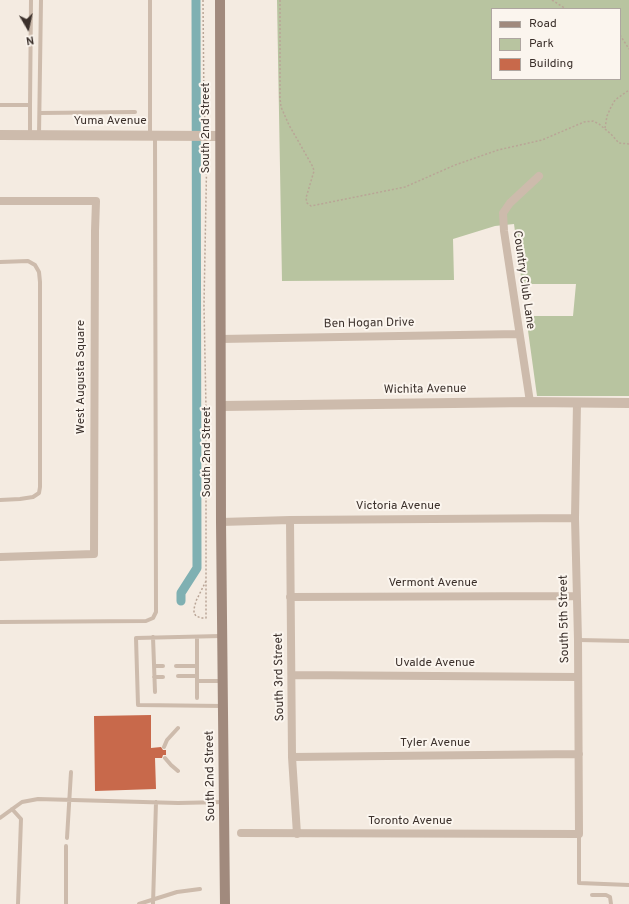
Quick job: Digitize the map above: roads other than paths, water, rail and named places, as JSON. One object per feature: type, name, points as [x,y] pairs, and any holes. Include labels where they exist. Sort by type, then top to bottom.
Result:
[{"type":"main road","name":"South 2nd Street","points":[[220,0],[219,136],[220,339],[222,406],[221,522],[225,904]]},
{"type":"street","name":"Yuma Avenue","points":[[0,135],[192,136],[206,134],[219,136]]},
{"type":"street","name":"Country Club Lane","points":[[530,402],[504,231],[503,213],[510,203],[539,176]]},
{"type":"street","name":"West Augusta Square","points":[[0,201],[96,201],[94,231],[94,554],[0,557]]},
{"type":"street","name":"Ben Hogan Drive","points":[[220,339],[519,334]]},
{"type":"street","name":"Wichita Avenue","points":[[222,406],[530,402],[629,403]]},
{"type":"street","name":"South 5th Street","points":[[577,403],[575,518],[578,640],[578,834]]},
{"type":"street","name":"Victoria Avenue","points":[[221,522],[290,520],[575,518]]},
{"type":"street","name":"South 3rd Street","points":[[290,520],[292,757],[297,834]]},
{"type":"street","name":"Vermont Avenue","points":[[290,597],[576,596]]},
{"type":"street","name":"Uvalde Avenue","points":[[292,674],[578,677]]},
{"type":"street","name":"Tyler Avenue","points":[[292,757],[579,754]]},
{"type":"street","name":"Toronto Avenue","points":[[241,833],[578,834]]},
{"type":"lane","points":[[31,0],[30,105],[35,135]]},
{"type":"lane","points":[[35,135],[40,113],[41,0]]},
{"type":"lane","points":[[0,622],[146,621],[153,618],[156,612],[150,0]]},
{"type":"lane","points":[[0,105],[30,105]]},
{"type":"lane","points":[[40,113],[135,112]]},
{"type":"lane","points":[[0,262],[28,261],[35,265],[39,272],[40,282],[40,490],[38,494],[29,498],[0,500]]},
{"type":"lane","points":[[197,636],[197,698]]},
{"type":"lane","points":[[222,636],[136,638],[138,705],[223,706]]},
{"type":"lane","points":[[153,638],[155,692]]},
{"type":"lane","points":[[578,640],[629,642]]},
{"type":"lane","points":[[154,666],[163,666]]},
{"type":"lane","points":[[176,666],[197,666]]},
{"type":"lane","points":[[178,676],[197,679],[223,680]]},
{"type":"lane","points":[[154,677],[163,677]]},
{"type":"lane","points":[[164,747],[167,740],[178,728]]},
{"type":"lane","points":[[165,758],[178,771]]},
{"type":"lane","points":[[67,838],[71,772]]},
{"type":"lane","points":[[0,818],[22,802],[38,799],[224,802]]},
{"type":"lane","points":[[153,904],[156,802]]},
{"type":"lane","points":[[12,809],[21,819],[18,904]]},
{"type":"lane","points":[[578,834],[579,884],[629,885]]},
{"type":"lane","points":[[66,846],[66,904]]},
{"type":"lane","points":[[139,904],[177,892],[200,889]]},
{"type":"lane","points":[[592,895],[606,895],[610,897],[611,904]]},
{"type":"waterway","points":[[181,601],[181,593],[197,568],[196,0]]}]
